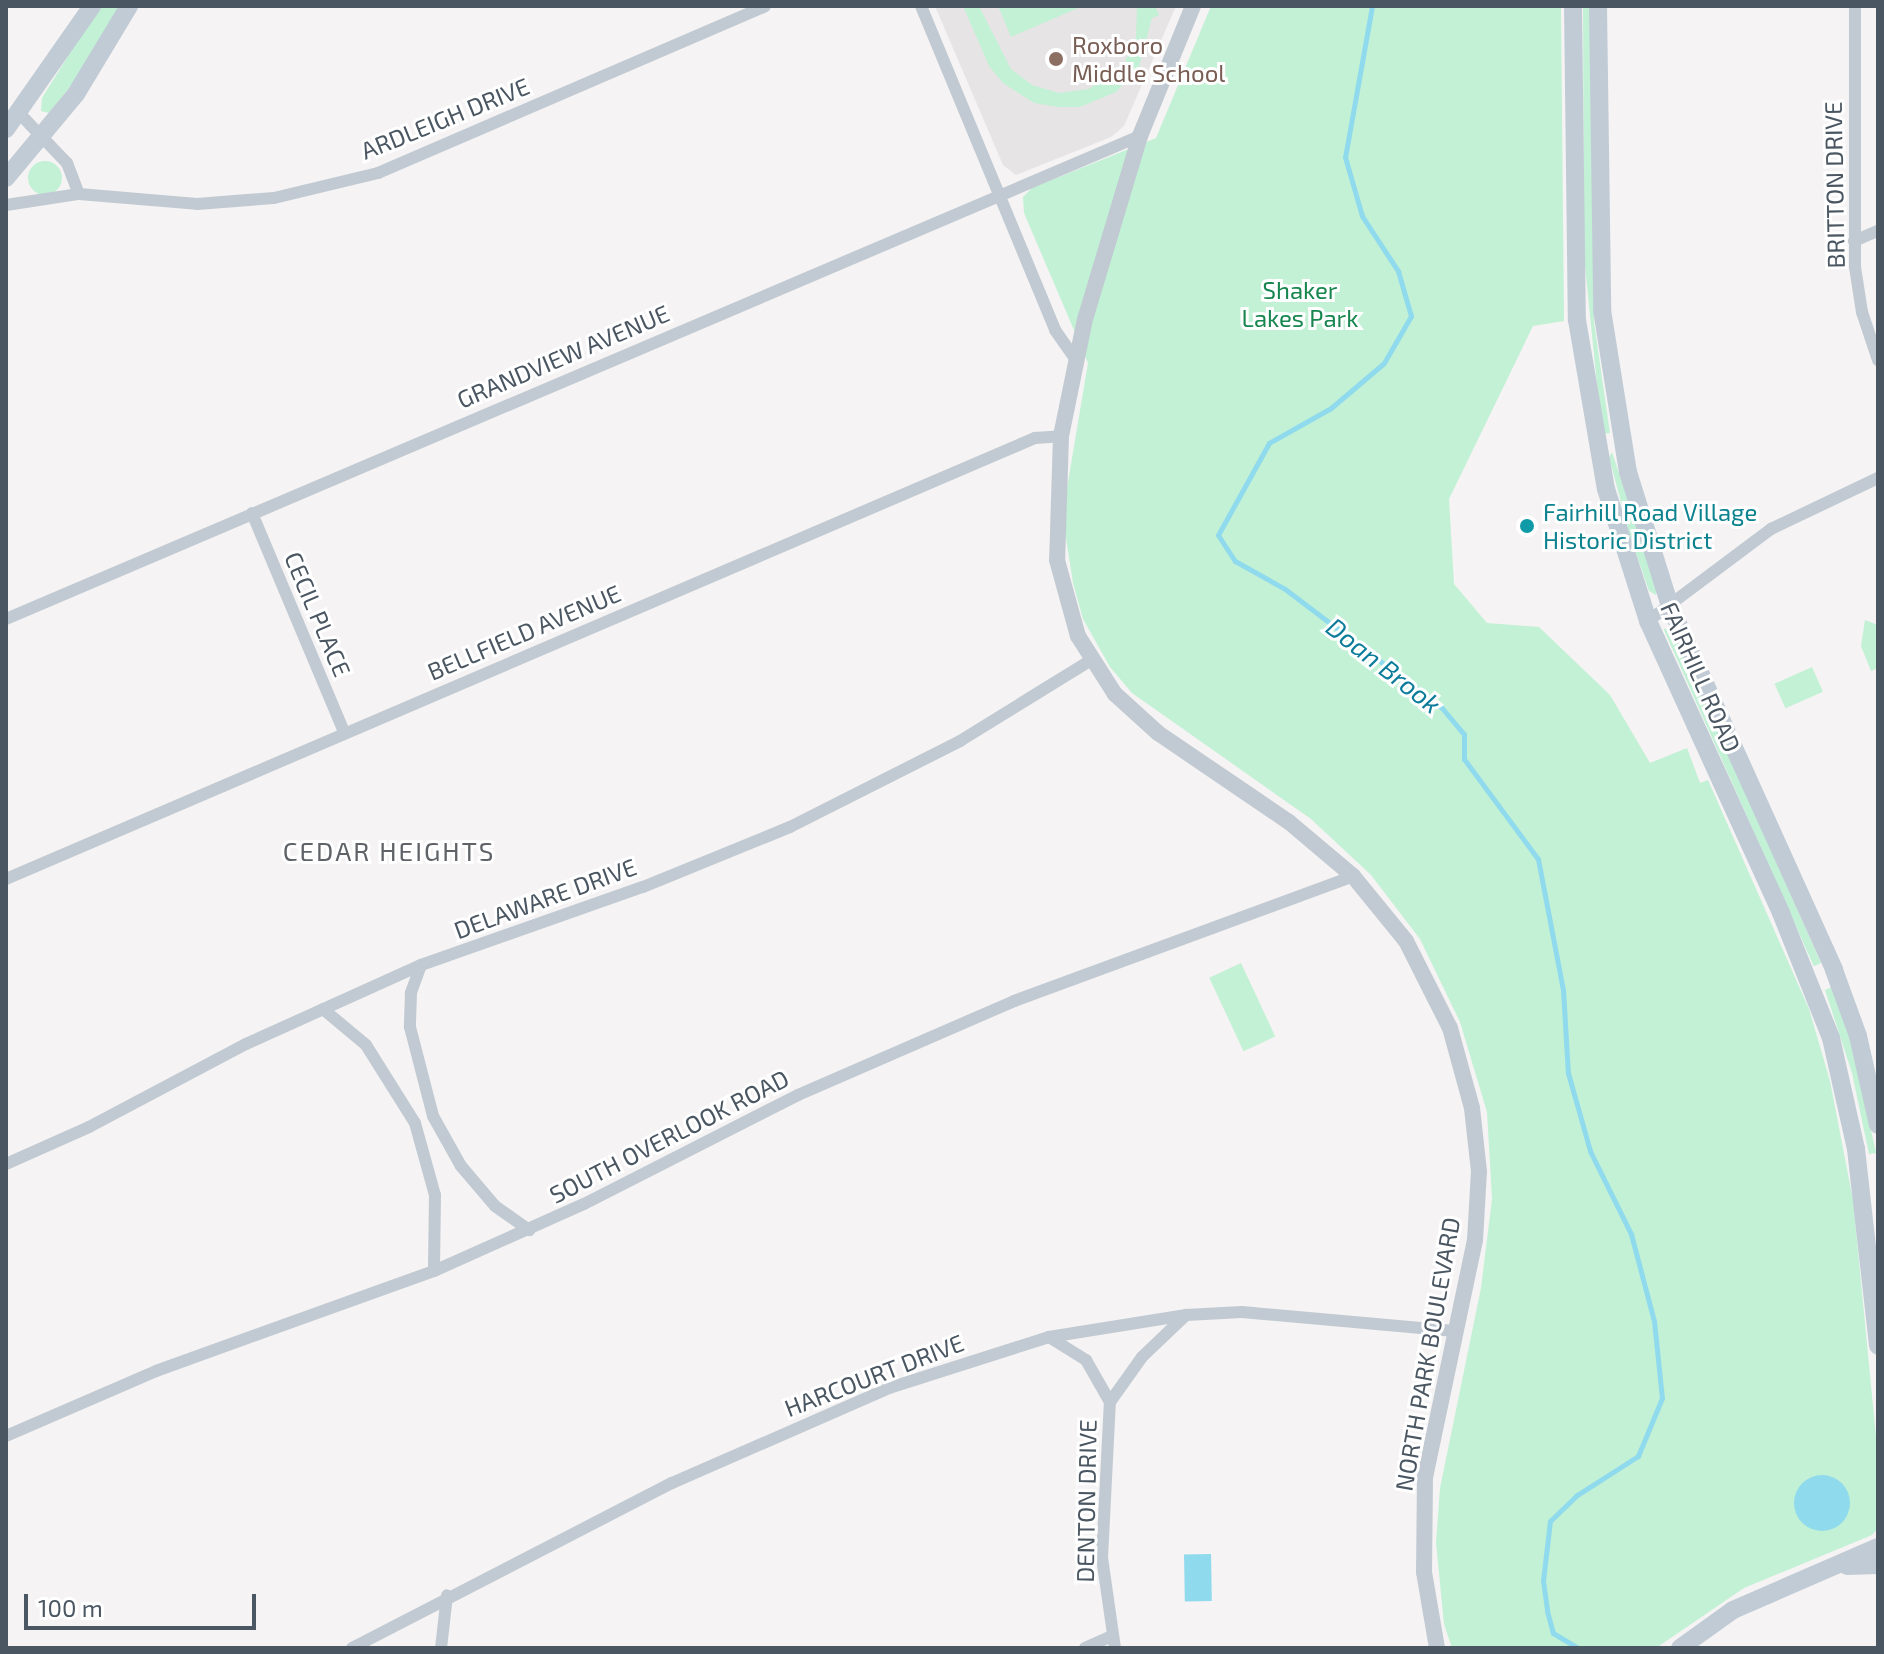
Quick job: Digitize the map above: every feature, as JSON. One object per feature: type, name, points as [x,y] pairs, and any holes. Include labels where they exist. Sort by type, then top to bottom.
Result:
[{"type":"main road","points":[[6,129],[92,6]]},
{"type":"main road","points":[[6,178],[44,135],[129,6]]},
{"type":"main road","name":"FAIRHILL ROAD","points":[[1573,6],[1577,320],[1597,447],[1648,621],[1810,980],[1869,1171],[1878,1346]]},
{"type":"main road","name":"FAIRHILL ROAD","points":[[1598,6],[1602,310],[1620,441],[1670,606],[1834,970],[1858,1036],[1878,1125]]},
{"type":"main road","points":[[1597,447],[1620,441]]},
{"type":"main road","points":[[1810,980],[1834,970]]},
{"type":"main road","points":[[1680,1648],[1733,1610],[1878,1547]]},
{"type":"main road","points":[[1829,1568],[1878,1565]]},
{"type":"street","name":"ARDLEIGH DRIVE","points":[[6,205],[79,194],[197,204],[274,198],[378,173],[765,6]]},
{"type":"street","points":[[921,6],[1001,193],[1055,330],[1075,359]]},
{"type":"street","name":"NORTH PARK BOULEVARD","points":[[1193,6],[1140,136],[1075,359],[1061,436],[1057,560],[1069,614],[1091,660],[1115,694],[1158,733],[1289,822],[1353,876],[1386,913],[1423,969],[1450,1028],[1466,1079],[1479,1171],[1475,1240],[1425,1477],[1424,1572],[1437,1648]]},
{"type":"street","name":"BRITTON DRIVE","points":[[1855,6],[1854,241],[1862,312],[1878,360]]},
{"type":"street","points":[[19,113],[44,135],[74,175],[79,194]]},
{"type":"street","name":"GRANDVIEW AVENUE","points":[[6,619],[1140,136]]},
{"type":"street","points":[[1854,241],[1878,231]]},
{"type":"street","name":"BELLFIELD AVENUE","points":[[6,879],[1035,438],[1061,436]]},
{"type":"street","points":[[1648,621],[1771,529],[1878,478]]},
{"type":"street","name":"CECIL PLACE","points":[[252,513],[344,732]]},
{"type":"street","name":"DELAWARE DRIVE","points":[[6,1164],[323,1009],[421,965],[643,887],[790,827],[960,741],[1091,660]]},
{"type":"street","name":"SOUTH OVERLOOK ROAD","points":[[6,1436],[156,1371],[434,1271],[529,1230],[772,1107],[1014,1001],[1353,876]]},
{"type":"street","points":[[421,965],[409,1007],[427,1102],[461,1166],[495,1206],[529,1230]]},
{"type":"street","points":[[323,1009],[366,1045],[415,1123],[435,1195],[434,1271]]},
{"type":"street","name":"HARCOURT DRIVE","points":[[352,1648],[447,1595],[672,1483],[889,1388],[1049,1337],[1186,1315],[1308,1315],[1457,1331]]},
{"type":"street","name":"DENTON DRIVE","points":[[1113,1642],[1102,1558],[1110,1402],[1142,1357],[1186,1315]]},
{"type":"street","name":"DENTON DRIVE","points":[[1049,1337],[1086,1360],[1110,1402]]},
{"type":"street","points":[[441,1648],[447,1595]]},
{"type":"street","points":[[1085,1648],[1113,1642]]},
{"type":"shaded area","name":"Roxboro Middle School","points":[[935,6],[1176,6],[1124,126],[1111,137],[1016,175],[1003,165]]},
{"type":"green space","points":[[99,6],[121,6],[77,78],[49,113],[41,111],[42,98]]},
{"type":"green space","points":[[963,6],[979,6],[1011,69],[1032,85],[1059,93],[1089,89],[1124,64],[1136,37],[1137,6],[1155,6],[1159,15],[1152,18],[1139,67],[1116,92],[1080,107],[1058,107],[1034,103],[1003,83],[989,66]]},
{"type":"green space","points":[[998,6],[1083,6],[1011,37]]},
{"type":"green space","name":"Shaker Lakes Park","points":[[1211,6],[1561,6],[1564,321],[1533,326],[1449,499],[1454,584],[1487,623],[1539,627],[1610,695],[1650,763],[1687,748],[1700,783],[1708,780],[1809,1009],[1830,1081],[1853,1200],[1878,1457],[1878,1528],[1872,1535],[1744,1588],[1656,1648],[1452,1648],[1444,1624],[1436,1543],[1440,1488],[1481,1288],[1492,1199],[1487,1112],[1460,1022],[1420,939],[1371,875],[1311,819],[1132,693],[1110,667],[1083,619],[1073,583],[1065,532],[1067,488],[1088,363],[1024,213],[1023,197],[1032,188],[1156,138]]},
{"type":"green space","points":[[1583,6],[1590,6],[1594,322],[1610,433],[1602,434],[1584,256]]},
{"type":"green space","points":[[45,161],[57,166],[62,178],[57,190],[45,195],[33,190],[28,178],[33,166]]},
{"type":"green space","points":[[1612,452],[1657,588],[1656,595],[1649,591],[1630,536],[1609,457]]},
{"type":"green space","points":[[1865,620],[1878,625],[1878,668],[1871,671],[1861,646]]},
{"type":"green space","points":[[1671,626],[1821,963],[1814,966],[1664,629]]},
{"type":"green space","points":[[1812,667],[1823,692],[1786,708],[1775,684]]},
{"type":"green space","points":[[1241,963],[1275,1036],[1244,1051],[1209,978]]},
{"type":"green space","points":[[1832,987],[1852,1042],[1876,1153],[1869,1154],[1852,1073],[1825,990]]},
{"type":"water","points":[[1822,1475],[1841,1484],[1850,1503],[1841,1522],[1822,1531],[1803,1522],[1794,1503],[1803,1484]]},
{"type":"water","points":[[1184,1554],[1211,1554],[1212,1601],[1185,1601]]},
{"type":"waterway","name":"Doan Brook","points":[[1372,6],[1345,157],[1362,216],[1398,271],[1411,316],[1384,363],[1331,408],[1269,443],[1218,535],[1235,561],[1285,589],[1442,708],[1464,734],[1464,759],[1538,859],[1563,990],[1568,1073],[1590,1151],[1631,1234],[1654,1321],[1662,1398],[1638,1456],[1577,1495],[1550,1521],[1543,1581],[1547,1611],[1553,1633],[1578,1648]]},
{"type":"place","name":"Roxboro Middle School","points":[[1056,59]]},
{"type":"place","name":"Fairhill Road Village Historic District","points":[[1527,526]]},
{"type":"district","name":"CEDAR HEIGHTS","points":[[389,851]]}]
